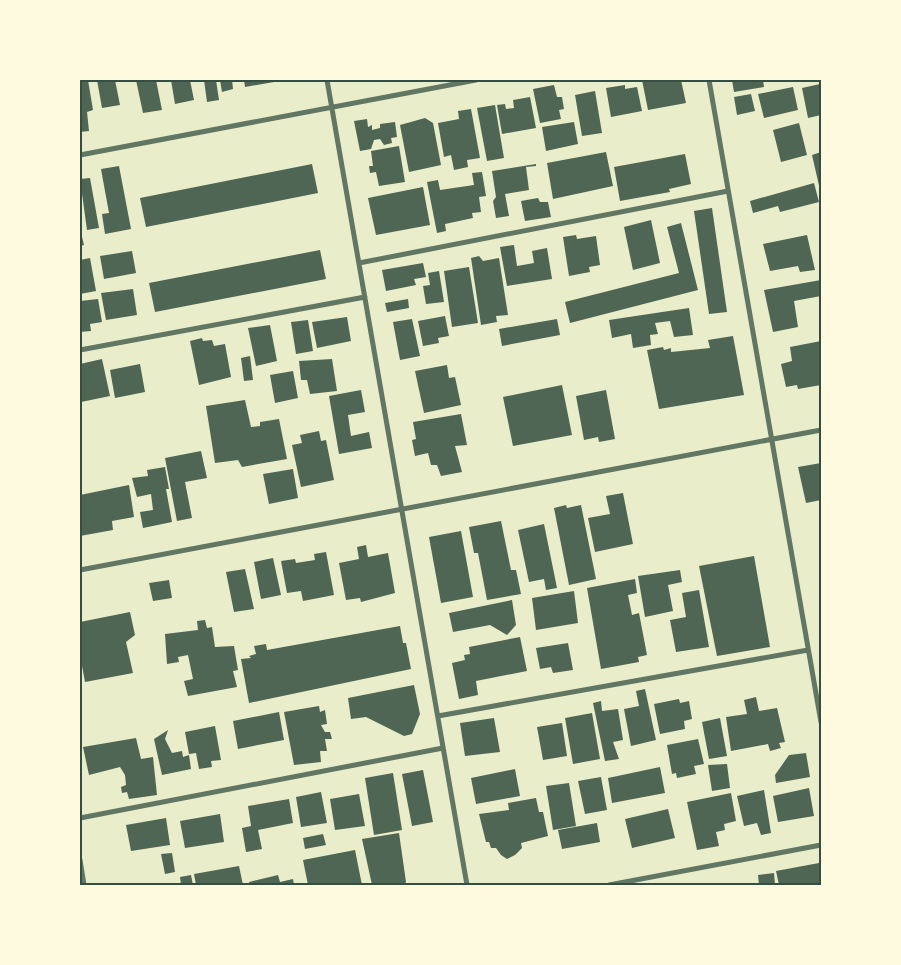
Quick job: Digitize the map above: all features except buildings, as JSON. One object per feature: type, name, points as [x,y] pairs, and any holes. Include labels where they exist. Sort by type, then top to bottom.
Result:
[{"type":"street","points":[[327,80],[467,885]]},
{"type":"street","points":[[80,155],[476,80]]},
{"type":"street","points":[[709,80],[821,722]]},
{"type":"street","points":[[359,262],[728,191]]},
{"type":"street","points":[[80,350],[365,298]]},
{"type":"street","points":[[80,570],[821,430]]},
{"type":"street","points":[[438,716],[808,650]]},
{"type":"street","points":[[80,818],[443,748]]},
{"type":"street","points":[[609,885],[821,845]]},
{"type":"street","points":[[80,860],[84,885]]}]
